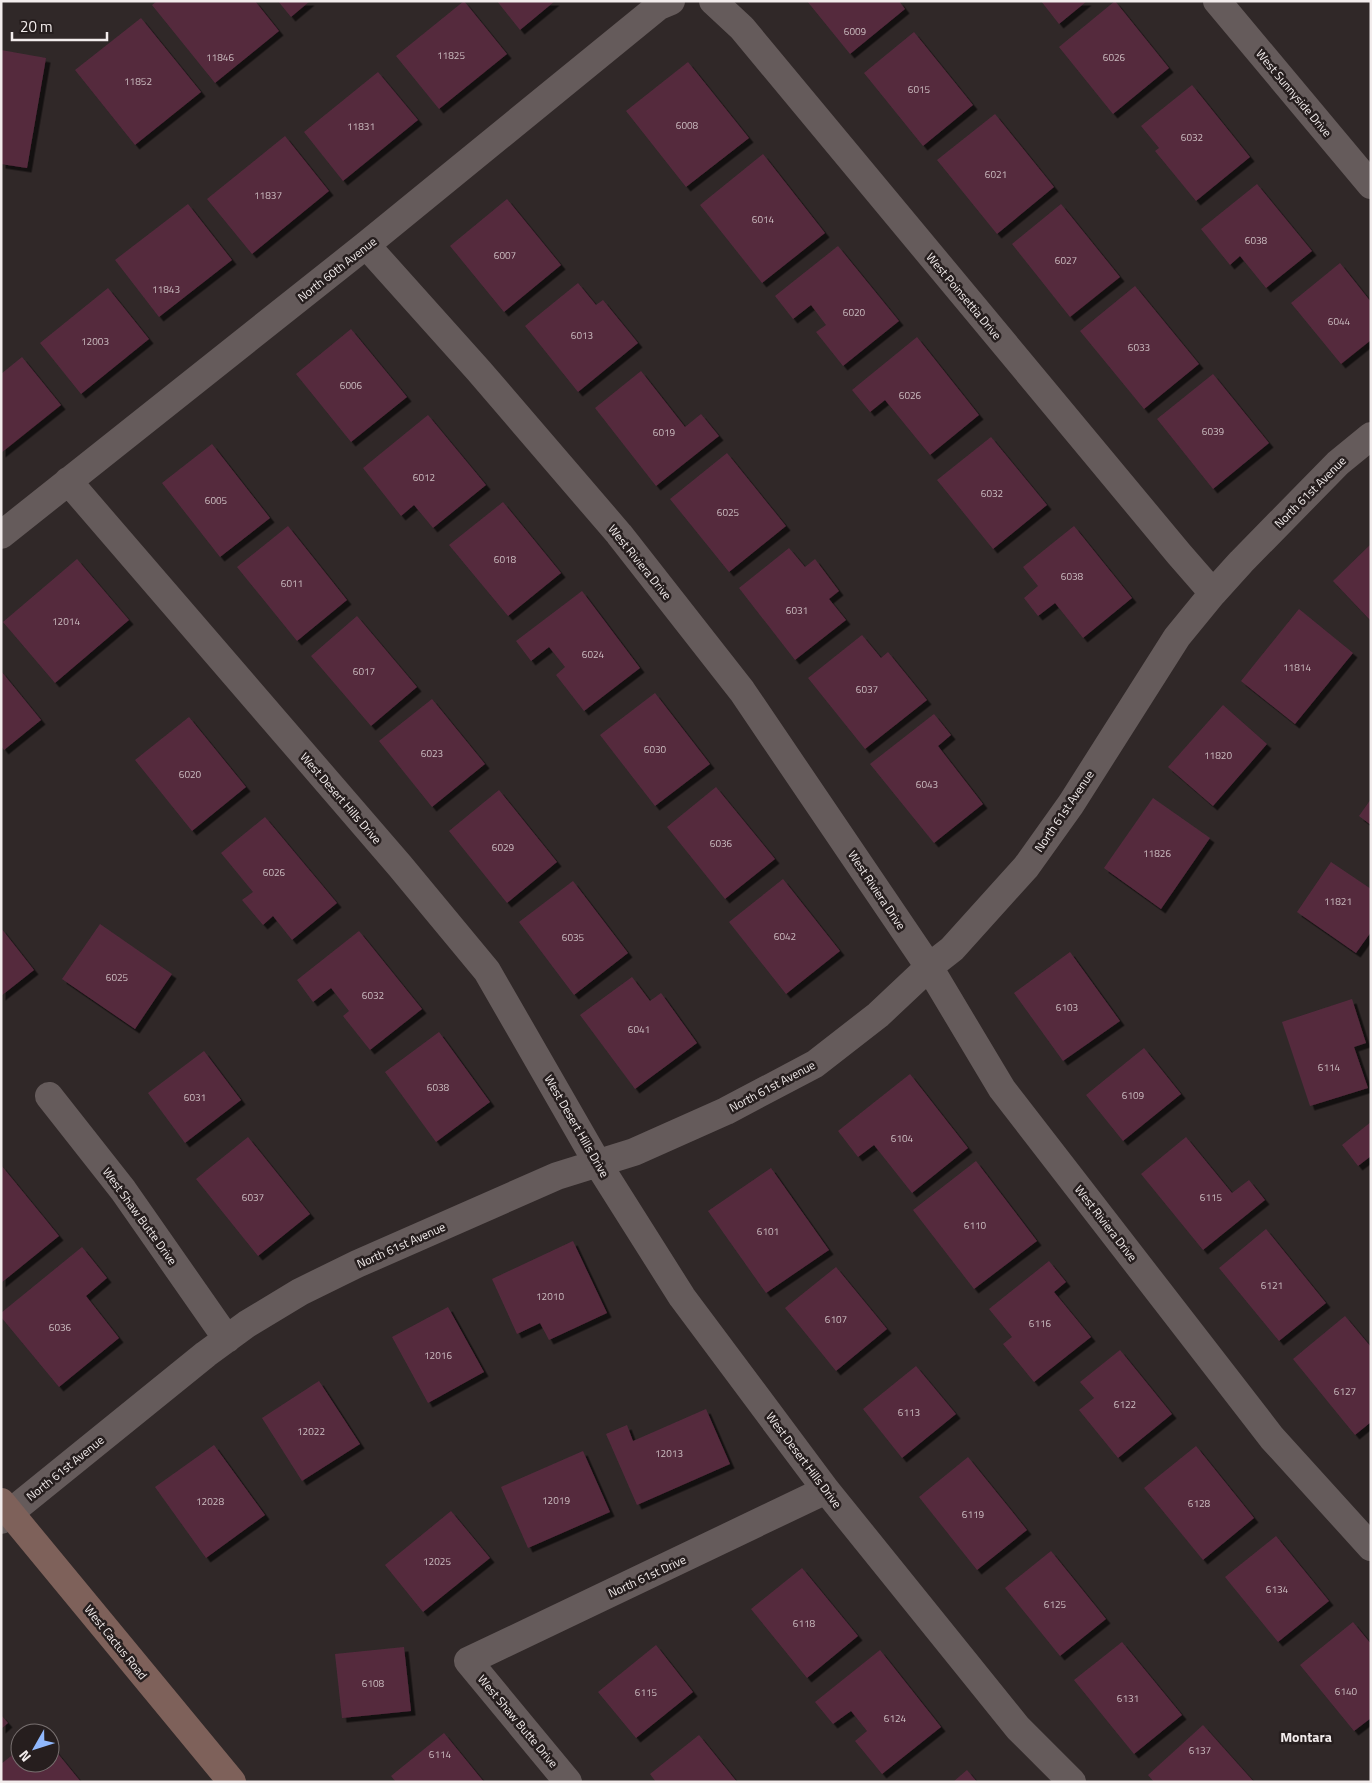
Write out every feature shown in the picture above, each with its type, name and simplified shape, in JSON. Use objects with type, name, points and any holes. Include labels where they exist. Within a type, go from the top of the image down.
[{"type":"main road","name":"West Cactus Road","points":[[4,1512],[232,1782]]},
{"type":"street","name":"North 60th Avenue","points":[[1,535],[366,245],[659,6],[670,1]]},
{"type":"street","name":"West Poinsettia Drive","points":[[713,1],[742,28],[1179,554],[1213,592]]},
{"type":"street","name":"West Sunnyside Drive","points":[[1217,1],[1371,185]]},
{"type":"street","name":"West Riviera Drive","points":[[366,245],[479,371],[619,534],[729,675],[774,737],[929,967],[1002,1089],[1272,1438],[1371,1547]]},
{"type":"street","name":"North 61st Avenue","points":[[4,1512],[206,1354],[247,1324],[300,1292],[357,1264],[557,1176],[634,1152],[726,1111],[815,1064],[878,1015],[929,967],[952,949],[1026,867],[1071,804],[1177,637],[1213,592],[1338,463],[1371,436]]},
{"type":"street","name":"West Desert Hills Drive","points":[[68,481],[400,866],[487,971],[598,1164],[682,1298],[826,1490],[1018,1728],[1072,1782]]},
{"type":"street","name":"West Shaw Butte Drive","points":[[49,1096],[123,1190],[227,1339]]},
{"type":"street","name":"North 61st Drive","points":[[468,1661],[826,1490]]},
{"type":"street","name":"West Shaw Butte Drive","points":[[468,1661],[568,1782]]},
{"type":"building","points":[[157,1],[255,1],[279,31],[215,83],[152,5]]},
{"type":"building","points":[[278,1],[310,1],[291,17]]},
{"type":"building","points":[[464,1],[507,54],[439,109],[396,56]]},
{"type":"building","points":[[497,1],[555,1],[520,30]]},
{"type":"building","points":[[807,1],[899,1],[905,9],[850,54]]},
{"type":"building","points":[[1041,1],[1087,1],[1059,24]]},
{"type":"building","points":[[1115,1],[1169,68],[1113,114],[1059,47]]},
{"type":"building","points":[[141,18],[201,92],[135,145],[75,70]]},
{"type":"building","points":[[914,32],[973,105],[923,146],[864,73]]},
{"type":"building","points":[[1,50],[46,58],[27,168],[1,164]]},
{"type":"building","points":[[688,62],[749,138],[686,187],[626,111]]},
{"type":"building","points":[[378,72],[418,120],[343,181],[304,132]]},
{"type":"building","points":[[1192,85],[1250,157],[1196,201],[1155,151],[1159,148],[1141,126]]},
{"type":"building","points":[[995,114],[1054,187],[997,234],[937,160]]},
{"type":"building","points":[[285,136],[329,191],[252,254],[207,199]]},
{"type":"building","points":[[763,154],[825,233],[762,283],[700,205]]},
{"type":"building","points":[[1257,184],[1312,251],[1266,288],[1240,256],[1230,265],[1201,229]]},
{"type":"building","points":[[507,199],[561,265],[504,312],[450,246]]},
{"type":"building","points":[[188,204],[232,260],[159,317],[115,260]]},
{"type":"building","points":[[1061,204],[1120,277],[1070,317],[1012,244]]},
{"type":"building","points":[[838,246],[899,321],[843,366],[816,332],[826,325],[811,305],[793,319],[775,296]]},
{"type":"building","points":[[1340,263],[1371,302],[1371,340],[1341,364],[1291,303]]},
{"type":"building","points":[[578,283],[596,305],[603,300],[638,343],[578,392],[525,326]]},
{"type":"building","points":[[1135,286],[1199,364],[1144,409],[1080,331]]},
{"type":"building","points":[[108,288],[149,339],[81,394],[40,343]]},
{"type":"building","points":[[351,329],[407,397],[351,442],[296,374]]},
{"type":"building","points":[[917,337],[979,415],[930,455],[885,400],[870,412],[852,390]]},
{"type":"building","points":[[22,357],[61,405],[1,453],[1,374]]},
{"type":"building","points":[[641,371],[685,427],[701,414],[719,436],[656,486],[595,408]]},
{"type":"building","points":[[1213,374],[1269,443],[1213,489],[1157,419]]},
{"type":"building","points":[[428,415],[486,485],[433,528],[414,505],[401,516],[363,468]]},
{"type":"building","points":[[991,437],[1047,505],[993,549],[937,480]]},
{"type":"building","points":[[212,444],[270,518],[220,557],[162,483]]},
{"type":"building","points":[[727,453],[786,526],[729,572],[670,499]]},
{"type":"building","points":[[503,502],[561,573],[508,616],[449,545]]},
{"type":"building","points":[[288,526],[347,600],[297,641],[237,567]]},
{"type":"building","points":[[1074,526],[1132,598],[1083,638],[1055,603],[1038,616],[1024,598],[1038,586],[1023,567]]},
{"type":"building","points":[[1371,544],[1371,621],[1333,581]]},
{"type":"building","points":[[789,548],[805,567],[815,559],[839,591],[829,599],[846,620],[795,660],[739,588]]},
{"type":"building","points":[[77,559],[129,620],[55,683],[3,622]]},
{"type":"building","points":[[582,591],[640,668],[584,711],[556,675],[565,667],[549,647],[531,661],[516,641]]},
{"type":"building","points":[[1299,609],[1353,653],[1295,724],[1241,681]]},
{"type":"building","points":[[357,616],[417,687],[371,726],[311,656]]},
{"type":"building","points":[[862,635],[881,658],[888,652],[927,700],[865,749],[808,678]]},
{"type":"building","points":[[1,671],[41,720],[4,750],[1,746]]},
{"type":"building","points":[[655,693],[710,764],[655,806],[600,735]]},
{"type":"building","points":[[432,699],[485,764],[432,807],[379,741]]},
{"type":"building","points":[[1223,705],[1267,744],[1213,806],[1168,767]]},
{"type":"building","points":[[934,714],[951,735],[938,746],[983,804],[934,843],[870,764]]},
{"type":"building","points":[[189,717],[246,787],[192,831],[135,760]]},
{"type":"building","points":[[716,787],[775,859],[725,899],[667,827]]},
{"type":"building","points":[[499,790],[557,862],[507,903],[449,831]]},
{"type":"building","points":[[1153,798],[1210,838],[1161,909],[1104,868]]},
{"type":"building","points":[[1371,799],[1371,825],[1359,816]]},
{"type":"building","points":[[265,817],[337,903],[292,940],[273,916],[263,925],[242,900],[253,892],[221,853]]},
{"type":"building","points":[[1331,862],[1371,889],[1371,932],[1356,953],[1297,912]]},
{"type":"building","points":[[783,879],[840,951],[786,994],[729,922]]},
{"type":"building","points":[[573,881],[628,953],[574,995],[519,922]]},
{"type":"building","points":[[100,924],[172,974],[135,1029],[62,979]]},
{"type":"building","points":[[1,928],[34,970],[1,996]]},
{"type":"building","points":[[359,931],[422,1009],[370,1050],[343,1016],[349,1011],[331,988],[313,1002],[297,980]]},
{"type":"building","points":[[1070,952],[1120,1021],[1063,1061],[1014,993]]},
{"type":"building","points":[[632,977],[650,1001],[661,993],[697,1043],[635,1089],[580,1015]]},
{"type":"building","points":[[1352,999],[1366,1043],[1354,1047],[1368,1088],[1310,1106],[1282,1022]]},
{"type":"building","points":[[439,1032],[490,1102],[436,1142],[385,1072]]},
{"type":"building","points":[[1144,1048],[1181,1094],[1123,1141],[1086,1095]]},
{"type":"building","points":[[204,1051],[241,1100],[185,1143],[148,1093]]},
{"type":"building","points":[[910,1074],[968,1148],[912,1193],[874,1145],[858,1157],[838,1131]]},
{"type":"building","points":[[1371,1122],[1371,1156],[1358,1166],[1342,1145]]},
{"type":"building","points":[[248,1137],[310,1214],[258,1256],[196,1179]]},
{"type":"building","points":[[1186,1137],[1232,1193],[1249,1180],[1265,1200],[1203,1250],[1141,1174]]},
{"type":"building","points":[[976,1161],[1037,1241],[974,1289],[913,1210]]},
{"type":"building","points":[[1,1165],[59,1236],[1,1283]]},
{"type":"building","points":[[771,1168],[829,1250],[766,1293],[708,1211]]},
{"type":"building","points":[[1266,1229],[1326,1303],[1279,1341],[1219,1268]]},
{"type":"building","points":[[573,1241],[607,1313],[549,1340],[540,1323],[517,1334],[492,1279]]},
{"type":"building","points":[[82,1247],[107,1278],[86,1296],[119,1338],[59,1387],[1,1317],[1,1313]]},
{"type":"building","points":[[1049,1261],[1066,1282],[1054,1292],[1091,1337],[1034,1382],[1003,1344],[1012,1337],[989,1309]]},
{"type":"building","points":[[836,1267],[887,1329],[836,1371],[785,1308]]},
{"type":"building","points":[[448,1307],[484,1372],[428,1403],[392,1337]]},
{"type":"building","points":[[1345,1316],[1371,1347],[1371,1422],[1355,1435],[1293,1359]]},
{"type":"building","points":[[1120,1350],[1172,1414],[1118,1458],[1079,1410],[1094,1398],[1080,1382]]},
{"type":"building","points":[[916,1366],[956,1414],[902,1458],[863,1409]]},
{"type":"building","points":[[319,1381],[360,1444],[302,1481],[262,1418]]},
{"type":"building","points":[[706,1409],[730,1464],[637,1505],[606,1434],[627,1425],[633,1441]]},
{"type":"building","points":[[214,1445],[265,1515],[206,1558],[155,1487]]},
{"type":"building","points":[[1196,1446],[1254,1518],[1203,1560],[1144,1488]]},
{"type":"building","points":[[583,1451],[610,1512],[528,1548],[501,1487]]},
{"type":"building","points":[[968,1457],[1027,1530],[977,1570],[919,1497]]},
{"type":"building","points":[[451,1511],[490,1558],[423,1612],[385,1565]]},
{"type":"building","points":[[1276,1536],[1329,1601],[1278,1642],[1225,1577]]},
{"type":"building","points":[[1051,1551],[1106,1619],[1060,1656],[1005,1588]]},
{"type":"building","points":[[802,1568],[858,1636],[807,1678],[751,1609]]},
{"type":"building","points":[[1353,1622],[1371,1644],[1371,1718],[1354,1731],[1300,1665]]},
{"type":"building","points":[[1122,1642],[1182,1715],[1134,1754],[1074,1680]]},
{"type":"building","points":[[656,1645],[693,1692],[636,1738],[598,1692]]},
{"type":"building","points":[[404,1647],[411,1711],[342,1718],[335,1654]]},
{"type":"building","points":[[880,1650],[941,1727],[882,1774],[855,1741],[867,1731],[851,1711],[833,1724],[815,1702]]},
{"type":"building","points":[[1,1715],[8,1723],[1,1729]]},
{"type":"building","points":[[1203,1725],[1254,1782],[1154,1782],[1148,1775]]},
{"type":"building","points":[[444,1733],[484,1782],[396,1782],[391,1776]]},
{"type":"building","points":[[699,1735],[737,1782],[656,1782],[650,1774]]},
{"type":"building","points":[[60,1756],[81,1782],[1,1782],[1,1764],[10,1757],[10,1773],[60,1773]]},
{"type":"building","points":[[967,1770],[977,1782],[953,1782]]},
{"type":"district","name":"Montara","points":[[1306,1736]]}]
